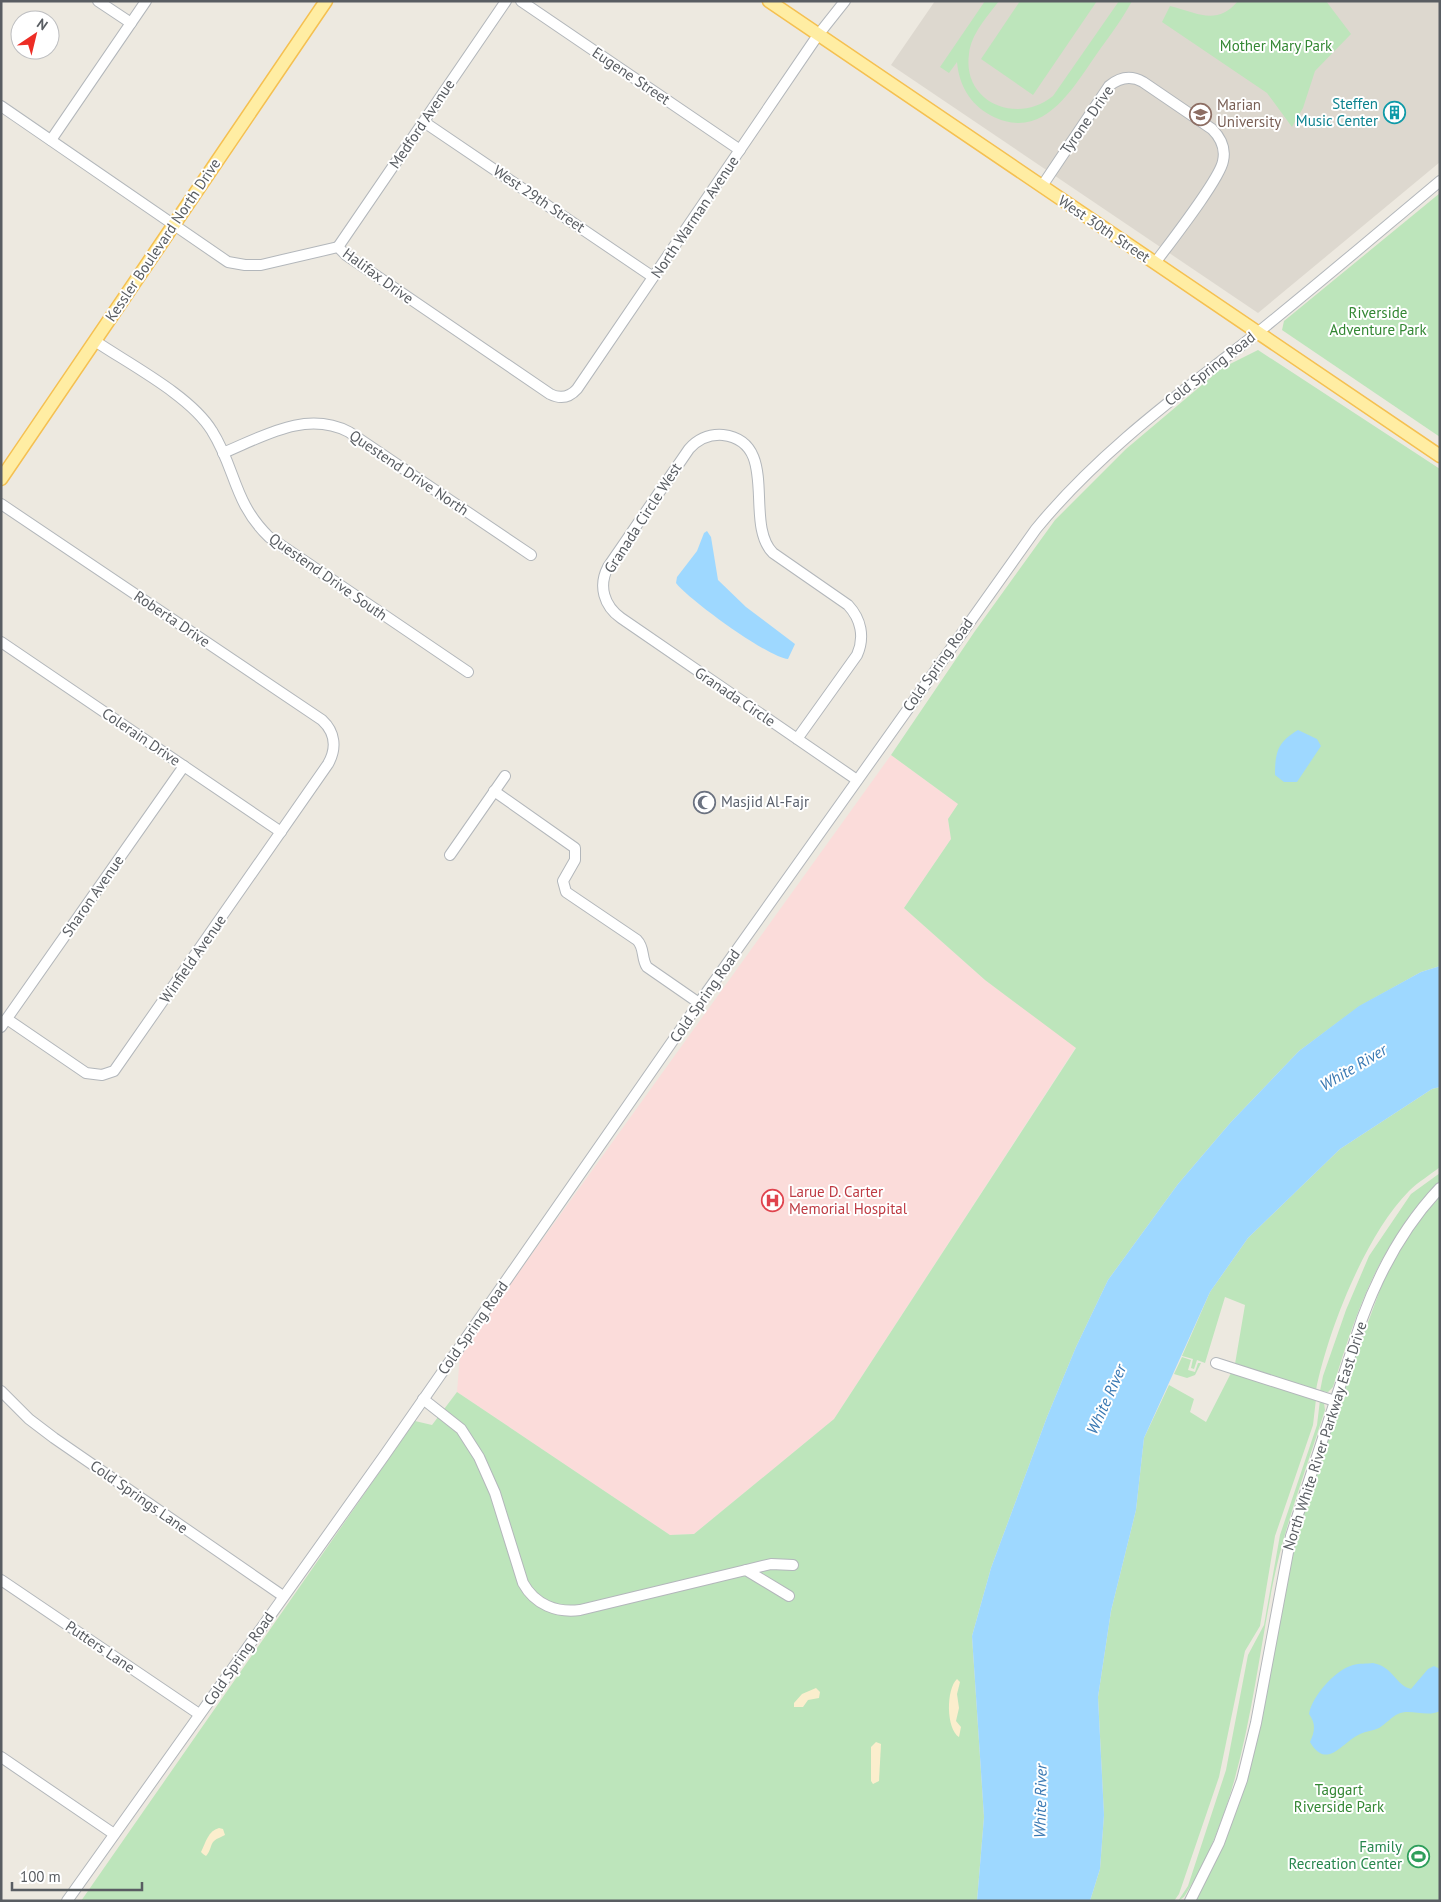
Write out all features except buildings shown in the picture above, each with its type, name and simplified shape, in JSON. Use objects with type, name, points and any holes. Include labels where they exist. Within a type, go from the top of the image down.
[{"type":"main road","name":"Kessler Boulevard North Drive","points":[[1,479],[326,1]]},
{"type":"main road","name":"West 30th Street","points":[[769,1],[1440,456]]},
{"type":"street","points":[[98,1],[131,23]]},
{"type":"street","points":[[51,140],[146,1]]},
{"type":"street","name":"Medford Avenue","points":[[338,247],[506,1]]},
{"type":"street","name":"Eugene Street","points":[[521,1],[740,150]]},
{"type":"street","points":[[818,35],[845,1]]},
{"type":"street","name":"North Warman Avenue","points":[[568,396],[577,389],[818,35]]},
{"type":"street","name":"Tyrone Drive","points":[[1042,186],[1109,86],[1119,79],[1132,77],[1151,87],[1212,129],[1222,142],[1224,155],[1220,171],[1155,263]]},
{"type":"street","name":"Halifax Drive","points":[[1,106],[221,258],[244,265],[261,265],[338,247],[346,255],[550,394],[558,397],[568,396]]},
{"type":"street","name":"West 29th Street","points":[[424,122],[653,277]]},
{"type":"street","name":"Cold Spring Road","points":[[67,1901],[1014,558],[1059,502],[1092,467],[1134,430],[1257,333],[1440,181]]},
{"type":"street","name":"Questend Drive South","points":[[95,341],[193,408],[212,430],[245,508],[269,537],[468,672]]},
{"type":"street","name":"Questend Drive North","points":[[223,453],[294,424],[314,422],[334,425],[349,432],[531,555]]},
{"type":"street","name":"Granada Circle West","points":[[614,612],[603,592],[604,579],[608,567],[689,449],[702,439],[710,436],[729,436],[740,441],[753,456],[758,472],[760,527],[770,550],[848,605],[854,611],[860,626],[861,643],[857,655],[797,739]]},
{"type":"street","name":"Roberta Drive","points":[[1,504],[322,720],[329,729],[334,742]]},
{"type":"street","name":"Granada Circle","points":[[614,612],[857,780]]},
{"type":"street","name":"Colerain Drive","points":[[1,642],[281,832]]},
{"type":"street","name":"Winfield Avenue","points":[[4,1023],[86,1073],[98,1076],[114,1071],[328,764],[333,754],[334,742]]},
{"type":"street","name":"Sharon Avenue","points":[[4,1023],[184,766]]},
{"type":"street","points":[[450,855],[505,776]]},
{"type":"street","points":[[494,791],[575,848],[576,860],[564,879],[566,892],[637,940],[642,946],[643,959],[647,967],[699,1003]]},
{"type":"street","name":"North White River Parkway East Drive","points":[[1190,1901],[1219,1843],[1244,1773],[1256,1723],[1291,1536],[1367,1303],[1390,1256],[1414,1218],[1440,1188]]},
{"type":"street","points":[[1216,1363],[1335,1401]]},
{"type":"street","name":"Cold Springs Lane","points":[[1,1391],[29,1419],[54,1438],[283,1596]]},
{"type":"street","points":[[422,1399],[453,1422],[467,1437],[495,1493],[523,1583],[530,1593],[545,1606],[560,1611],[580,1610],[771,1564],[793,1565]]},
{"type":"street","points":[[746,1570],[789,1596]]},
{"type":"street","name":"Putters Lane","points":[[1,1580],[199,1714]]},
{"type":"street","points":[[1,1757],[114,1834]]},
{"type":"shaded area","name":"Marian University","points":[[935,1],[1440,1],[1440,162],[1258,313],[891,65]]},
{"type":"shaded area","name":"Larue D. Carter Memorial Hospital","points":[[891,755],[958,804],[948,819],[951,839],[904,908],[985,980],[1076,1047],[834,1419],[694,1534],[670,1535],[457,1392],[460,1354]]},
{"type":"green space","points":[[985,1],[999,1],[980,26],[970,47],[969,71],[974,85],[983,96],[995,104],[1009,108],[1024,109],[1039,105],[1053,96],[1119,1],[1132,1],[1115,29],[1076,84],[1053,109],[1040,118],[1025,122],[1008,122],[983,111],[971,99],[963,86],[957,62],[949,73],[940,67]]},
{"type":"green space","points":[[1020,1],[1097,1],[1033,95],[981,59]]},
{"type":"green space","name":"Mother Mary Park","points":[[1238,1],[1326,1],[1351,34],[1315,71],[1303,108],[1292,127],[1267,93],[1162,22],[1170,6],[1207,16],[1222,13],[1230,9]]},
{"type":"green space","name":"Riverside Adventure Park","points":[[1440,193],[1440,437],[1282,330],[1284,321]]},
{"type":"green space","points":[[1258,350],[1440,469],[1440,966],[1421,972],[1360,1006],[1299,1051],[1231,1122],[1178,1184],[1108,1280],[1076,1347],[1047,1417],[991,1568],[972,1636],[984,1817],[977,1901],[81,1901],[415,1421],[432,1425],[457,1392],[670,1535],[694,1534],[834,1419],[1076,1048],[985,980],[904,908],[951,839],[948,819],[958,804],[891,755],[975,631],[1055,520],[1126,449],[1222,368]]},
{"type":"green space","points":[[1440,1087],[1440,1167],[1409,1191],[1393,1209],[1364,1257],[1339,1312],[1316,1390],[1235,1364],[1245,1305],[1225,1297],[1205,1363],[1197,1360],[1194,1369],[1191,1368],[1193,1359],[1182,1356],[1210,1292],[1248,1238],[1340,1149],[1432,1089]]},
{"type":"green space","points":[[1440,1173],[1440,1181],[1401,1229],[1373,1277],[1352,1329],[1333,1387],[1328,1392],[1320,1391],[1323,1376],[1346,1310],[1369,1256],[1411,1194]]},
{"type":"green space","name":"Taggart Riverside Park","points":[[1440,1194],[1440,1901],[1189,1901],[1227,1822],[1253,1736],[1300,1507],[1388,1268],[1415,1224]]},
{"type":"green space","points":[[1182,1357],[1191,1360],[1188,1370],[1195,1372],[1198,1363],[1201,1363],[1195,1375],[1187,1378],[1174,1374]]},
{"type":"green space","points":[[1231,1373],[1316,1399],[1313,1425],[1275,1536],[1260,1626],[1245,1651],[1219,1777],[1179,1894],[1174,1901],[1090,1901],[1100,1869],[1104,1815],[1098,1697],[1111,1611],[1136,1510],[1144,1438],[1169,1385],[1194,1399],[1190,1412],[1206,1422]]},
{"type":"green space","points":[[1320,1400],[1324,1403],[1325,1410],[1290,1517],[1278,1561],[1243,1745],[1233,1785],[1220,1824],[1204,1861],[1184,1897],[1178,1901],[1188,1886],[1226,1770],[1248,1655],[1264,1625],[1280,1535],[1317,1425]]},
{"type":"sand","points":[[957,1679],[960,1682],[957,1694],[959,1708],[956,1721],[961,1727],[959,1737],[952,1726],[949,1709],[951,1691]]},
{"type":"sand","points":[[816,1688],[820,1692],[819,1698],[808,1700],[803,1707],[794,1707],[794,1703],[802,1694]]},
{"type":"sand","points":[[876,1742],[881,1744],[879,1781],[873,1784],[871,1781],[871,1747]]},
{"type":"sand","points":[[215,1829],[223,1829],[225,1835],[214,1841],[206,1856],[201,1852],[206,1841]]},
{"type":"water","points":[[707,531],[711,537],[718,580],[746,607],[795,644],[788,659],[764,649],[730,627],[696,602],[676,583],[677,577],[697,551],[704,533]]},
{"type":"water","points":[[1298,730],[1317,739],[1321,746],[1297,782],[1284,782],[1275,775],[1277,753],[1282,743]]},
{"type":"water","name":"White River","points":[[1440,966],[1440,1087],[1432,1089],[1340,1149],[1248,1238],[1210,1292],[1144,1438],[1136,1510],[1111,1611],[1098,1697],[1104,1815],[1100,1869],[1090,1901],[977,1901],[984,1817],[972,1636],[991,1568],[1047,1417],[1076,1347],[1108,1280],[1178,1184],[1231,1122],[1299,1051],[1359,1006],[1421,972]]},
{"type":"water","points":[[1373,1663],[1386,1668],[1401,1684],[1411,1689],[1428,1669],[1434,1666],[1440,1669],[1440,1711],[1429,1714],[1403,1712],[1379,1728],[1353,1738],[1335,1752],[1322,1754],[1310,1742],[1314,1728],[1309,1714],[1315,1699],[1325,1685],[1339,1672],[1353,1665]]},
{"type":"place","name":"Steffen Music Center","points":[[1394,113]]},
{"type":"place","name":"Marian University","points":[[1201,114]]},
{"type":"place","name":"Masjid Al-Fajr","points":[[705,802]]},
{"type":"place","name":"Larue D. Carter Memorial Hospital","points":[[773,1201]]},
{"type":"place","name":"Family Recreation Center","points":[[1418,1856]]}]
